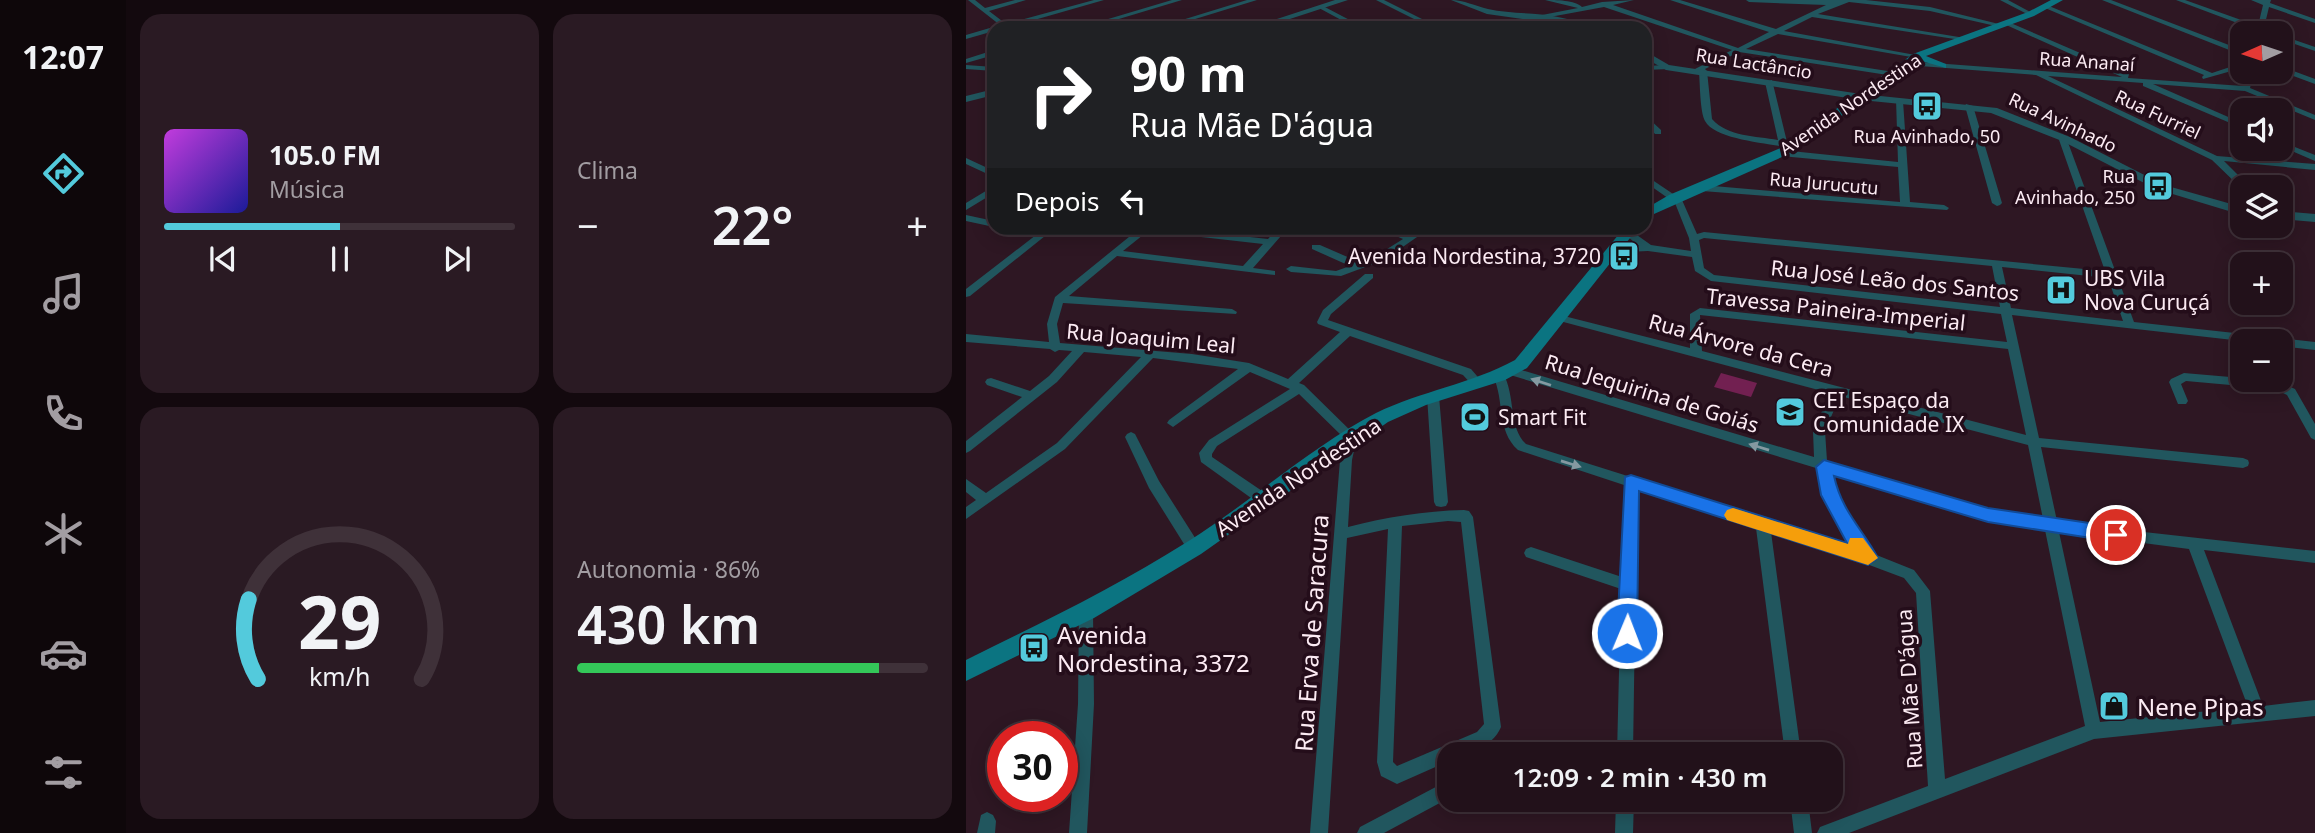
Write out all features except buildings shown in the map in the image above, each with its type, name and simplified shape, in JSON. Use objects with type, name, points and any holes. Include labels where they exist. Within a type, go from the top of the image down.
[{"type":"main road","name":"Avenida Nordestina","points":[[1652,210],[1786,147],[1917,56],[2031,14],[2058,0]]},
{"type":"main road","points":[[1917,56],[1942,66]]},
{"type":"main road","name":"Avenida Nordestina","points":[[966,671],[1087,611],[1194,548],[1351,437],[1393,413],[1433,396],[1505,373],[1534,351],[1621,235]]},
{"type":"street","points":[[971,0],[985,10],[994,21]]},
{"type":"street","points":[[985,10],[1023,0]]},
{"type":"street","points":[[1106,21],[1179,0]]},
{"type":"street","points":[[1183,21],[1254,0]]},
{"type":"street","points":[[1306,0],[1345,21]]},
{"type":"street","points":[[1276,21],[1344,0]]},
{"type":"street","points":[[1379,0],[1422,21]]},
{"type":"street","points":[[1455,0],[1499,15],[1544,21]]},
{"type":"street","points":[[1548,0],[1586,7]]},
{"type":"street","points":[[1520,21],[1632,0]]},
{"type":"street","points":[[1673,0],[1776,32],[1917,56]]},
{"type":"street","points":[[1749,0],[1845,1],[1930,9],[2003,24],[2230,121]]},
{"type":"street","points":[[2003,0],[2031,14]]},
{"type":"street","points":[[2105,0],[2230,49]]},
{"type":"street","points":[[2179,0],[2234,21]]},
{"type":"street","points":[[2254,0],[2267,2],[2315,21]]},
{"type":"street","points":[[1845,1],[1700,70],[1711,125],[1727,133],[1786,147],[1904,165]]},
{"type":"street","points":[[1026,21],[1101,2]]},
{"type":"street","points":[[2262,21],[2267,2]]},
{"type":"street","points":[[1602,4],[1738,50],[1894,74]]},
{"type":"street","points":[[2047,7],[2211,75]]},
{"type":"street","points":[[1113,11],[1121,17]]},
{"type":"street","points":[[1811,15],[1961,38]]},
{"type":"street","points":[[966,37],[987,31]]},
{"type":"street","points":[[2293,41],[2315,49]]},
{"type":"street","points":[[966,61],[987,55]]},
{"type":"street","name":"Rua Lactâncio","points":[[1652,58],[1666,66],[1861,97]]},
{"type":"street","name":"Rua Ananaí","points":[[1908,63],[2246,89]]},
{"type":"street","points":[[1652,67],[1666,66]]},
{"type":"street","points":[[969,69],[987,69]]},
{"type":"street","points":[[2190,83],[2230,69]]},
{"type":"street","name":"Rua Furriel","points":[[2035,73],[2215,158],[2315,167]]},
{"type":"street","points":[[2293,73],[2315,82]]},
{"type":"street","points":[[1769,82],[1786,147]]},
{"type":"street","points":[[2247,84],[2246,89],[2315,118]]},
{"type":"street","points":[[966,99],[987,94]]},
{"type":"street","name":"Rua Avinhado","points":[[1861,97],[1969,106],[2005,112],[2062,137],[2169,191],[2230,208]]},
{"type":"street","points":[[1899,101],[1905,205]]},
{"type":"street","points":[[1969,106],[1997,203]]},
{"type":"street","points":[[1652,125],[1658,132]]},
{"type":"street","points":[[2062,137],[2130,325]]},
{"type":"street","points":[[2293,149],[2315,158]]},
{"type":"street","points":[[2215,158],[2233,175]]},
{"type":"street","points":[[966,161],[987,171]]},
{"type":"street","points":[[1631,250],[1648,248],[1696,255],[1694,238],[1679,202],[1652,182]]},
{"type":"street","name":"Rua Jurucutu","points":[[1702,188],[1944,208]]},
{"type":"street","points":[[966,207],[987,194]]},
{"type":"street","points":[[2293,216],[2315,218]]},
{"type":"street","points":[[966,218],[987,222]]},
{"type":"street","points":[[966,295],[1041,235]]},
{"type":"street","points":[[1055,348],[1052,324],[1059,299],[1137,235]]},
{"type":"street","points":[[1208,235],[1269,242]]},
{"type":"street","points":[[1245,270],[1276,235]]},
{"type":"street","points":[[1402,235],[1410,238]]},
{"type":"street","points":[[1291,269],[1333,275],[1380,258],[1414,235]]},
{"type":"street","points":[[1634,235],[1648,248]]},
{"type":"street","name":"Rua José Leão dos Santos","points":[[1694,238],[1704,235],[2112,275]]},
{"type":"street","points":[[1316,247],[1357,265]]},
{"type":"street","points":[[1113,253],[1271,273]]},
{"type":"street","name":"Rua José Leão dos Santos","points":[[1696,255],[1699,269],[1711,278],[2230,336]]},
{"type":"street","points":[[1996,263],[2094,731]]},
{"type":"street","points":[[1369,276],[1322,318],[1324,323],[1467,372],[1477,383]]},
{"type":"street","points":[[1059,299],[1232,312]]},
{"type":"street","name":"Travessa Paineira-Imperial","points":[[1696,352],[1698,312],[2012,346]]},
{"type":"street","name":"Rua Árvore da Cera","points":[[1560,318],[2033,442],[2243,463]]},
{"type":"street","points":[[1263,499],[1206,459],[1205,453],[1213,443],[1295,385],[1347,332]]},
{"type":"street","name":"Rua Joaquim Leal","points":[[969,343],[1150,355],[1249,367],[1295,385],[1351,437]]},
{"type":"street","points":[[2293,343],[2315,346]]},
{"type":"street","points":[[966,448],[1031,396],[1080,350]]},
{"type":"street","points":[[966,514],[1061,446],[1150,355]]},
{"type":"street","points":[[1173,423],[1249,367]]},
{"type":"street","name":"Rua Jequirina de Goiás","points":[[1505,373],[1988,515],[2050,527],[2315,557]]},
{"type":"street","name":"Rua Mãe D'água","points":[[1505,373],[1511,437],[1517,444],[1868,558],[1909,574],[1923,591],[1937,789]]},
{"type":"street","points":[[2182,401],[2175,382],[2184,377],[2277,386],[2291,392],[2315,435]]},
{"type":"street","points":[[991,382],[1031,396]]},
{"type":"street","points":[[1837,390],[1819,430],[1829,495],[1847,529],[1868,558]]},
{"type":"street","points":[[1433,396],[1441,502]]},
{"type":"street","points":[[1131,437],[1154,484],[1194,548]]},
{"type":"street","name":"Rua Erva de Saracura","points":[[1319,833],[1341,534],[1351,437]]},
{"type":"street","points":[[1625,742],[1631,482]]},
{"type":"street","points":[[966,484],[984,499]]},
{"type":"street","points":[[1341,534],[1395,521],[1457,515],[1467,518],[1493,727],[1483,738],[1397,775],[1387,770],[1385,762],[1395,521]]},
{"type":"street","points":[[1763,526],[1791,742]]},
{"type":"street","points":[[2194,543],[2258,713]]},
{"type":"street","points":[[1531,553],[1628,585]]},
{"type":"street","points":[[1078,833],[1086,692],[1087,611]]},
{"type":"street","points":[[1826,833],[2094,731],[2315,708]]},
{"type":"street","points":[[1366,833],[1437,795]]},
{"type":"street","points":[[1624,833],[1625,812]]},
{"type":"street","points":[[1800,812],[1803,833]]},
{"type":"shaded area","points":[[1721,373],[1757,383],[1751,397],[1714,387]]},
{"type":"slow traffic","points":[[1733,515],[1868,558],[1857,543]]},
{"type":"place","name":"Rua Avinhado, 50","points":[[1927,106]]},
{"type":"place","name":"Rua Avinhado, 250","points":[[2158,186]]},
{"type":"place","name":"Avenida Nordestina, 3720","points":[[1624,256]]},
{"type":"place","name":"UBS Vila Nova Curuçá","points":[[2061,290]]},
{"type":"place","name":"CEI Espaço da Comunidade IX","points":[[1790,412]]},
{"type":"place","name":"Smart Fit","points":[[1475,417]]},
{"type":"place","name":"Avenida Nordestina, 3372","points":[[1034,648]]},
{"type":"place","name":"Nene Pipas","points":[[2114,706]]},
{"type":"route","points":[[1627,633],[1631,482],[1868,558],[1847,529],[1829,495],[1824,467],[1988,515],[2050,527],[2116,535]]}]
